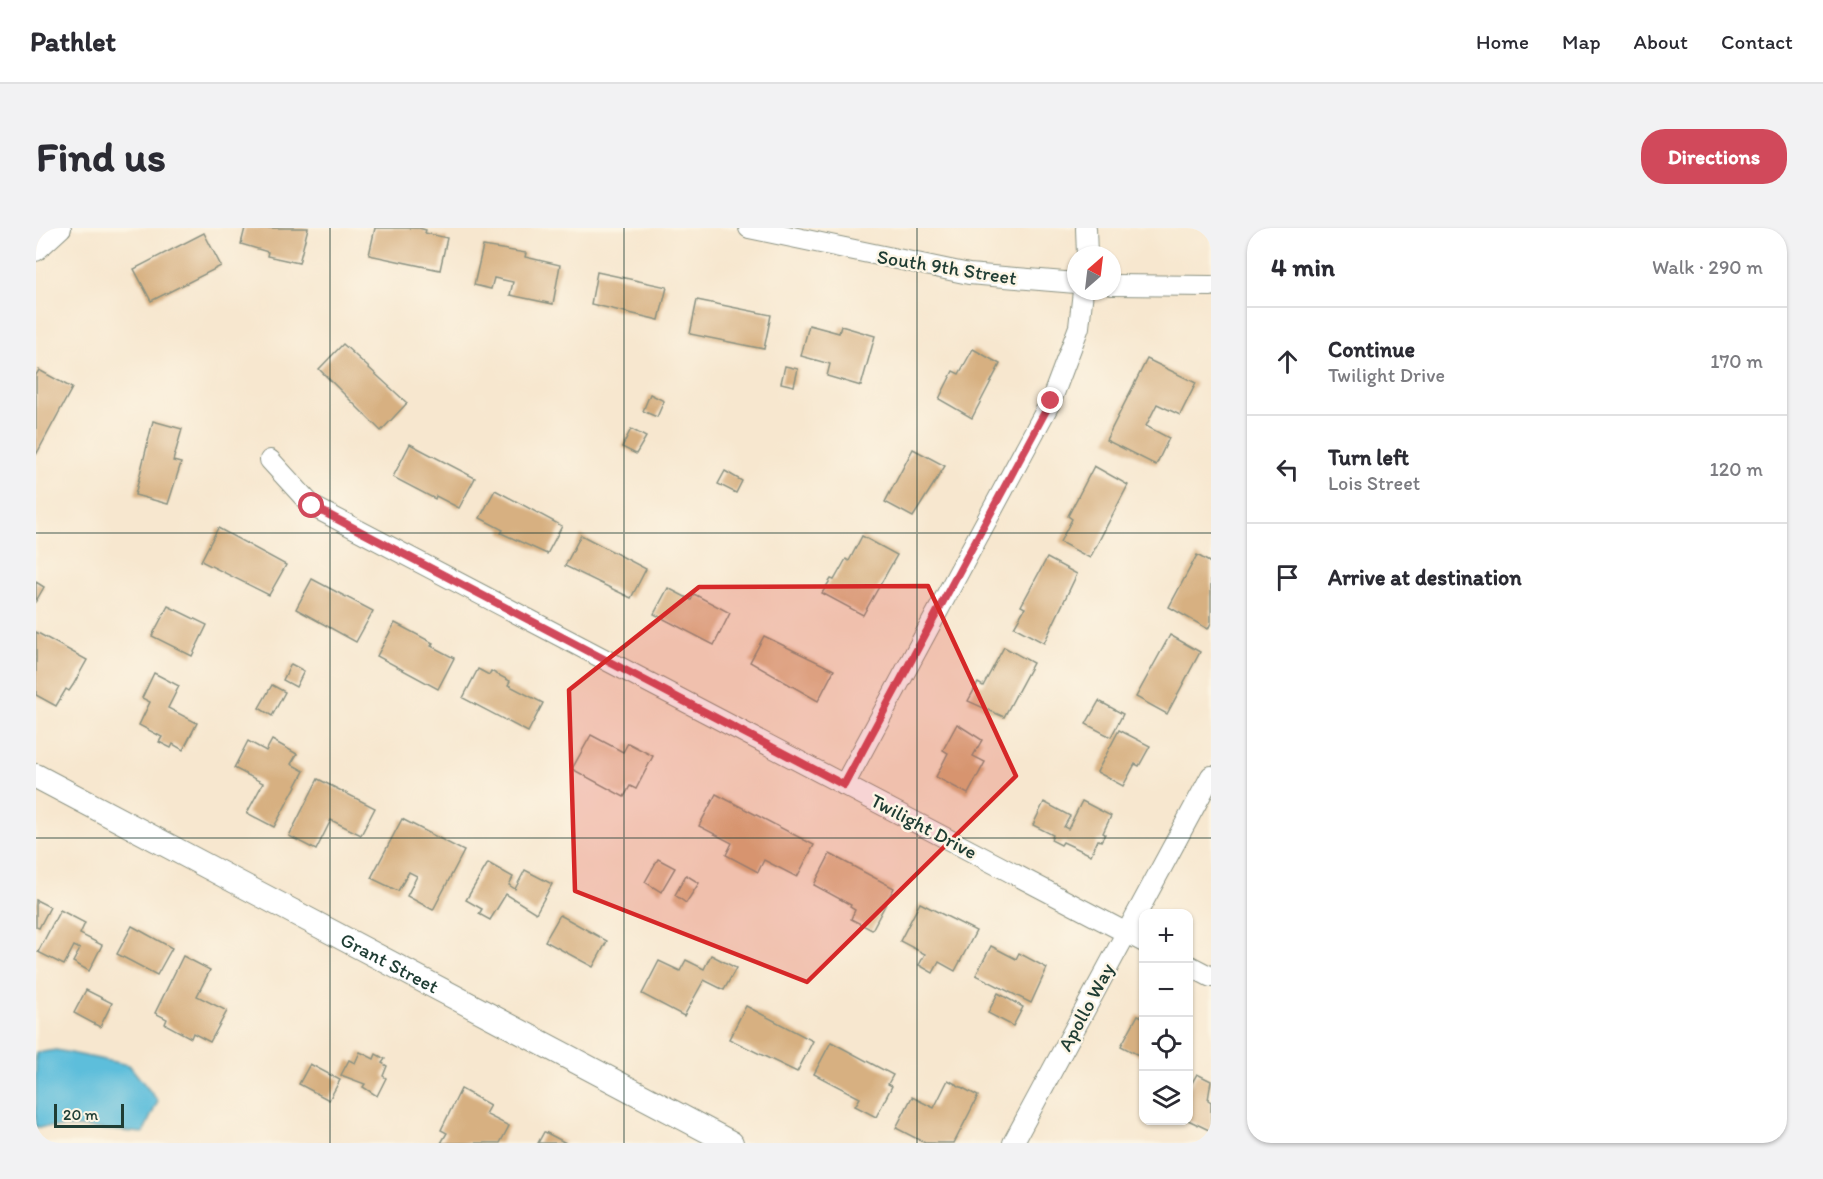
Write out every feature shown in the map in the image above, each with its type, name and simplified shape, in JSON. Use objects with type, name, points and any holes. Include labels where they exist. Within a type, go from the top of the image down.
[{"type":"street","points":[[36,251],[61,228]]},
{"type":"street","name":"South 9th Street","points":[[748,228],[969,274],[1067,282]]},
{"type":"street","points":[[1086,228],[1087,246]]},
{"type":"street","points":[[1121,285],[1211,286]]},
{"type":"street","points":[[844,785],[1051,401],[1079,327],[1082,300]]},
{"type":"street","name":"Twilight Drive","points":[[270,460],[312,506],[1135,937]]},
{"type":"street","name":"Apollo Way","points":[[1012,1143],[1135,937],[1211,776]]},
{"type":"street","name":"Grant Street","points":[[40,777],[731,1143]]},
{"type":"street","points":[[1193,968],[1211,977]]},
{"type":"highlighted area","points":[[928,586],[1016,776],[807,982],[575,891],[569,690],[699,587]]},
{"type":"water","points":[[56,1050],[129,1065],[158,1101],[143,1133],[76,1127],[36,1127],[36,1053]]},
{"type":"building","points":[[245,228],[308,228],[299,263],[267,256],[268,252],[241,244]]},
{"type":"building","points":[[375,228],[419,228],[426,230],[425,233],[447,238],[440,270],[369,255]]},
{"type":"building","points":[[204,233],[221,266],[151,301],[134,269]]},
{"type":"building","points":[[483,246],[526,253],[525,257],[560,265],[553,304],[510,295],[513,282],[494,278],[491,289],[474,285]]},
{"type":"building","points":[[597,272],[667,287],[659,320],[591,304]]},
{"type":"building","points":[[697,300],[771,315],[764,349],[690,334]]},
{"type":"building","points":[[809,325],[839,333],[841,326],[875,336],[861,386],[827,376],[830,364],[801,356]]},
{"type":"building","points":[[343,344],[407,403],[381,431],[319,369]]},
{"type":"building","points":[[973,349],[1000,364],[972,418],[939,399],[953,371],[959,374]]},
{"type":"building","points":[[1147,359],[1196,383],[1180,415],[1157,404],[1146,426],[1169,438],[1156,465],[1106,440]]},
{"type":"building","points":[[785,366],[798,369],[794,386],[781,383]]},
{"type":"building","points":[[39,370],[72,388],[36,455],[36,375]]},
{"type":"building","points":[[650,394],[664,401],[657,417],[643,411]]},
{"type":"building","points":[[153,421],[182,429],[173,461],[181,463],[168,504],[135,495]]},
{"type":"building","points":[[631,429],[646,437],[636,454],[622,447]]},
{"type":"building","points":[[410,444],[475,478],[459,508],[436,496],[435,499],[393,477]]},
{"type":"building","points":[[913,449],[945,466],[913,517],[885,502]]},
{"type":"building","points":[[1094,466],[1128,485],[1090,558],[1060,542],[1072,519],[1068,516]]},
{"type":"building","points":[[725,471],[742,481],[736,493],[718,484]]},
{"type":"building","points":[[495,490],[562,526],[547,554],[501,533],[503,530],[480,518]]},
{"type":"building","points":[[218,528],[286,565],[269,595],[201,561]]},
{"type":"building","points":[[581,535],[646,569],[631,598],[565,566]]},
{"type":"building","points":[[862,536],[897,555],[863,615],[822,593],[831,579],[834,580],[846,559],[849,561]]},
{"type":"building","points":[[1197,555],[1211,563],[1211,623],[1208,629],[1169,607]]},
{"type":"building","points":[[1047,558],[1077,574],[1044,643],[1014,627],[1025,608],[1021,606]]},
{"type":"building","points":[[312,579],[373,611],[356,642],[296,609]]},
{"type":"building","points":[[36,582],[44,587],[36,601]]},
{"type":"building","points":[[668,588],[691,600],[694,594],[730,613],[714,645],[654,614]]},
{"type":"building","points":[[168,606],[207,625],[192,656],[152,636]]},
{"type":"building","points":[[395,623],[433,643],[431,646],[454,658],[438,689],[377,656]]},
{"type":"building","points":[[36,632],[87,660],[69,691],[66,689],[56,706],[36,695]]},
{"type":"building","points":[[1170,635],[1200,652],[1167,714],[1136,697]]},
{"type":"building","points":[[764,636],[834,670],[818,701],[750,662]]},
{"type":"building","points":[[1004,647],[1033,663],[1004,717],[968,701],[978,683],[983,686]]},
{"type":"building","points":[[291,664],[304,671],[296,687],[283,680]]},
{"type":"building","points":[[478,669],[489,675],[491,671],[510,681],[508,685],[543,703],[528,732],[463,698]]},
{"type":"building","points":[[154,673],[179,686],[168,708],[197,723],[183,750],[173,744],[171,748],[159,742],[162,737],[139,725],[150,702],[142,698]]},
{"type":"building","points":[[272,685],[285,692],[272,716],[259,708]]},
{"type":"building","points":[[1099,701],[1123,714],[1111,737],[1086,724]]},
{"type":"building","points":[[957,724],[982,740],[973,756],[985,762],[968,794],[936,777],[948,753],[943,750]]},
{"type":"building","points":[[1119,730],[1150,746],[1139,766],[1135,764],[1123,786],[1097,772]]},
{"type":"building","points":[[591,735],[623,752],[628,743],[653,756],[636,789],[630,786],[624,797],[572,769]]},
{"type":"building","points":[[272,740],[297,754],[291,764],[304,771],[274,827],[247,813],[263,783],[234,768],[248,741],[266,751]]},
{"type":"building","points":[[318,779],[375,808],[361,835],[331,820],[316,850],[289,836]]},
{"type":"building","points":[[716,794],[814,845],[797,877],[764,860],[758,872],[726,855],[732,843],[699,826]]},
{"type":"building","points":[[1082,801],[1111,816],[1103,833],[1105,834],[1101,841],[1098,840],[1091,855],[1063,842],[1061,845],[1051,840],[1053,835],[1033,825],[1044,802],[1070,816],[1064,827],[1068,829]]},
{"type":"building","points":[[402,819],[464,851],[433,910],[407,896],[417,876],[409,872],[398,891],[371,878]]},
{"type":"building","points":[[830,854],[894,888],[872,930],[851,919],[855,910],[850,907],[851,905],[814,885]]},
{"type":"building","points":[[658,859],[675,868],[661,892],[645,882]]},
{"type":"building","points":[[488,863],[513,877],[509,885],[515,889],[525,870],[552,884],[536,913],[506,894],[490,920],[479,914],[482,909],[466,900]]},
{"type":"building","points":[[686,875],[699,883],[686,903],[675,895]]},
{"type":"building","points":[[36,900],[50,907],[39,928],[36,927]]},
{"type":"building","points":[[920,903],[976,931],[955,971],[939,962],[933,973],[919,965],[925,954],[900,941]]},
{"type":"building","points":[[60,910],[85,923],[80,934],[102,945],[89,971],[73,962],[80,949],[74,946],[64,965],[38,952]]},
{"type":"building","points":[[560,915],[607,941],[593,967],[545,941]]},
{"type":"building","points":[[132,926],[172,948],[157,975],[117,954]]},
{"type":"building","points":[[991,946],[1016,959],[1019,953],[1047,968],[1031,1003],[976,975]]},
{"type":"building","points":[[711,955],[736,968],[724,990],[704,980],[684,1016],[642,994],[659,961],[680,971],[686,960],[704,969]]},
{"type":"building","points":[[183,956],[210,970],[197,996],[227,1011],[210,1042],[193,1033],[191,1038],[165,1024],[167,1019],[155,1013]]},
{"type":"building","points":[[86,990],[112,1003],[100,1027],[74,1013]]},
{"type":"building","points":[[998,993],[1023,1007],[1013,1026],[988,1013]]},
{"type":"building","points":[[746,1006],[813,1041],[797,1072],[729,1039]]},
{"type":"building","points":[[1138,1015],[1139,1016],[1139,1055],[1121,1046]]},
{"type":"building","points":[[831,1042],[893,1075],[888,1084],[892,1086],[876,1117],[855,1106],[860,1098],[814,1074]]},
{"type":"building","points":[[360,1052],[374,1059],[376,1054],[385,1059],[382,1063],[387,1066],[383,1076],[386,1078],[377,1096],[363,1087],[365,1084],[341,1075],[349,1060],[355,1063]]},
{"type":"building","points":[[310,1064],[340,1080],[329,1100],[299,1084]]},
{"type":"building","points":[[1197,1074],[1211,1081],[1208,1100],[1211,1102],[1211,1131],[1193,1122],[1193,1081]]},
{"type":"building","points":[[948,1080],[978,1096],[954,1143],[925,1143],[896,1128],[912,1097],[934,1108]]},
{"type":"building","points":[[461,1089],[490,1105],[485,1114],[509,1126],[500,1143],[441,1143],[447,1133],[441,1130]]},
{"type":"building","points":[[545,1132],[566,1143],[538,1143]]},
{"type":"route","points":[[312,506],[844,785],[1051,401]]}]
